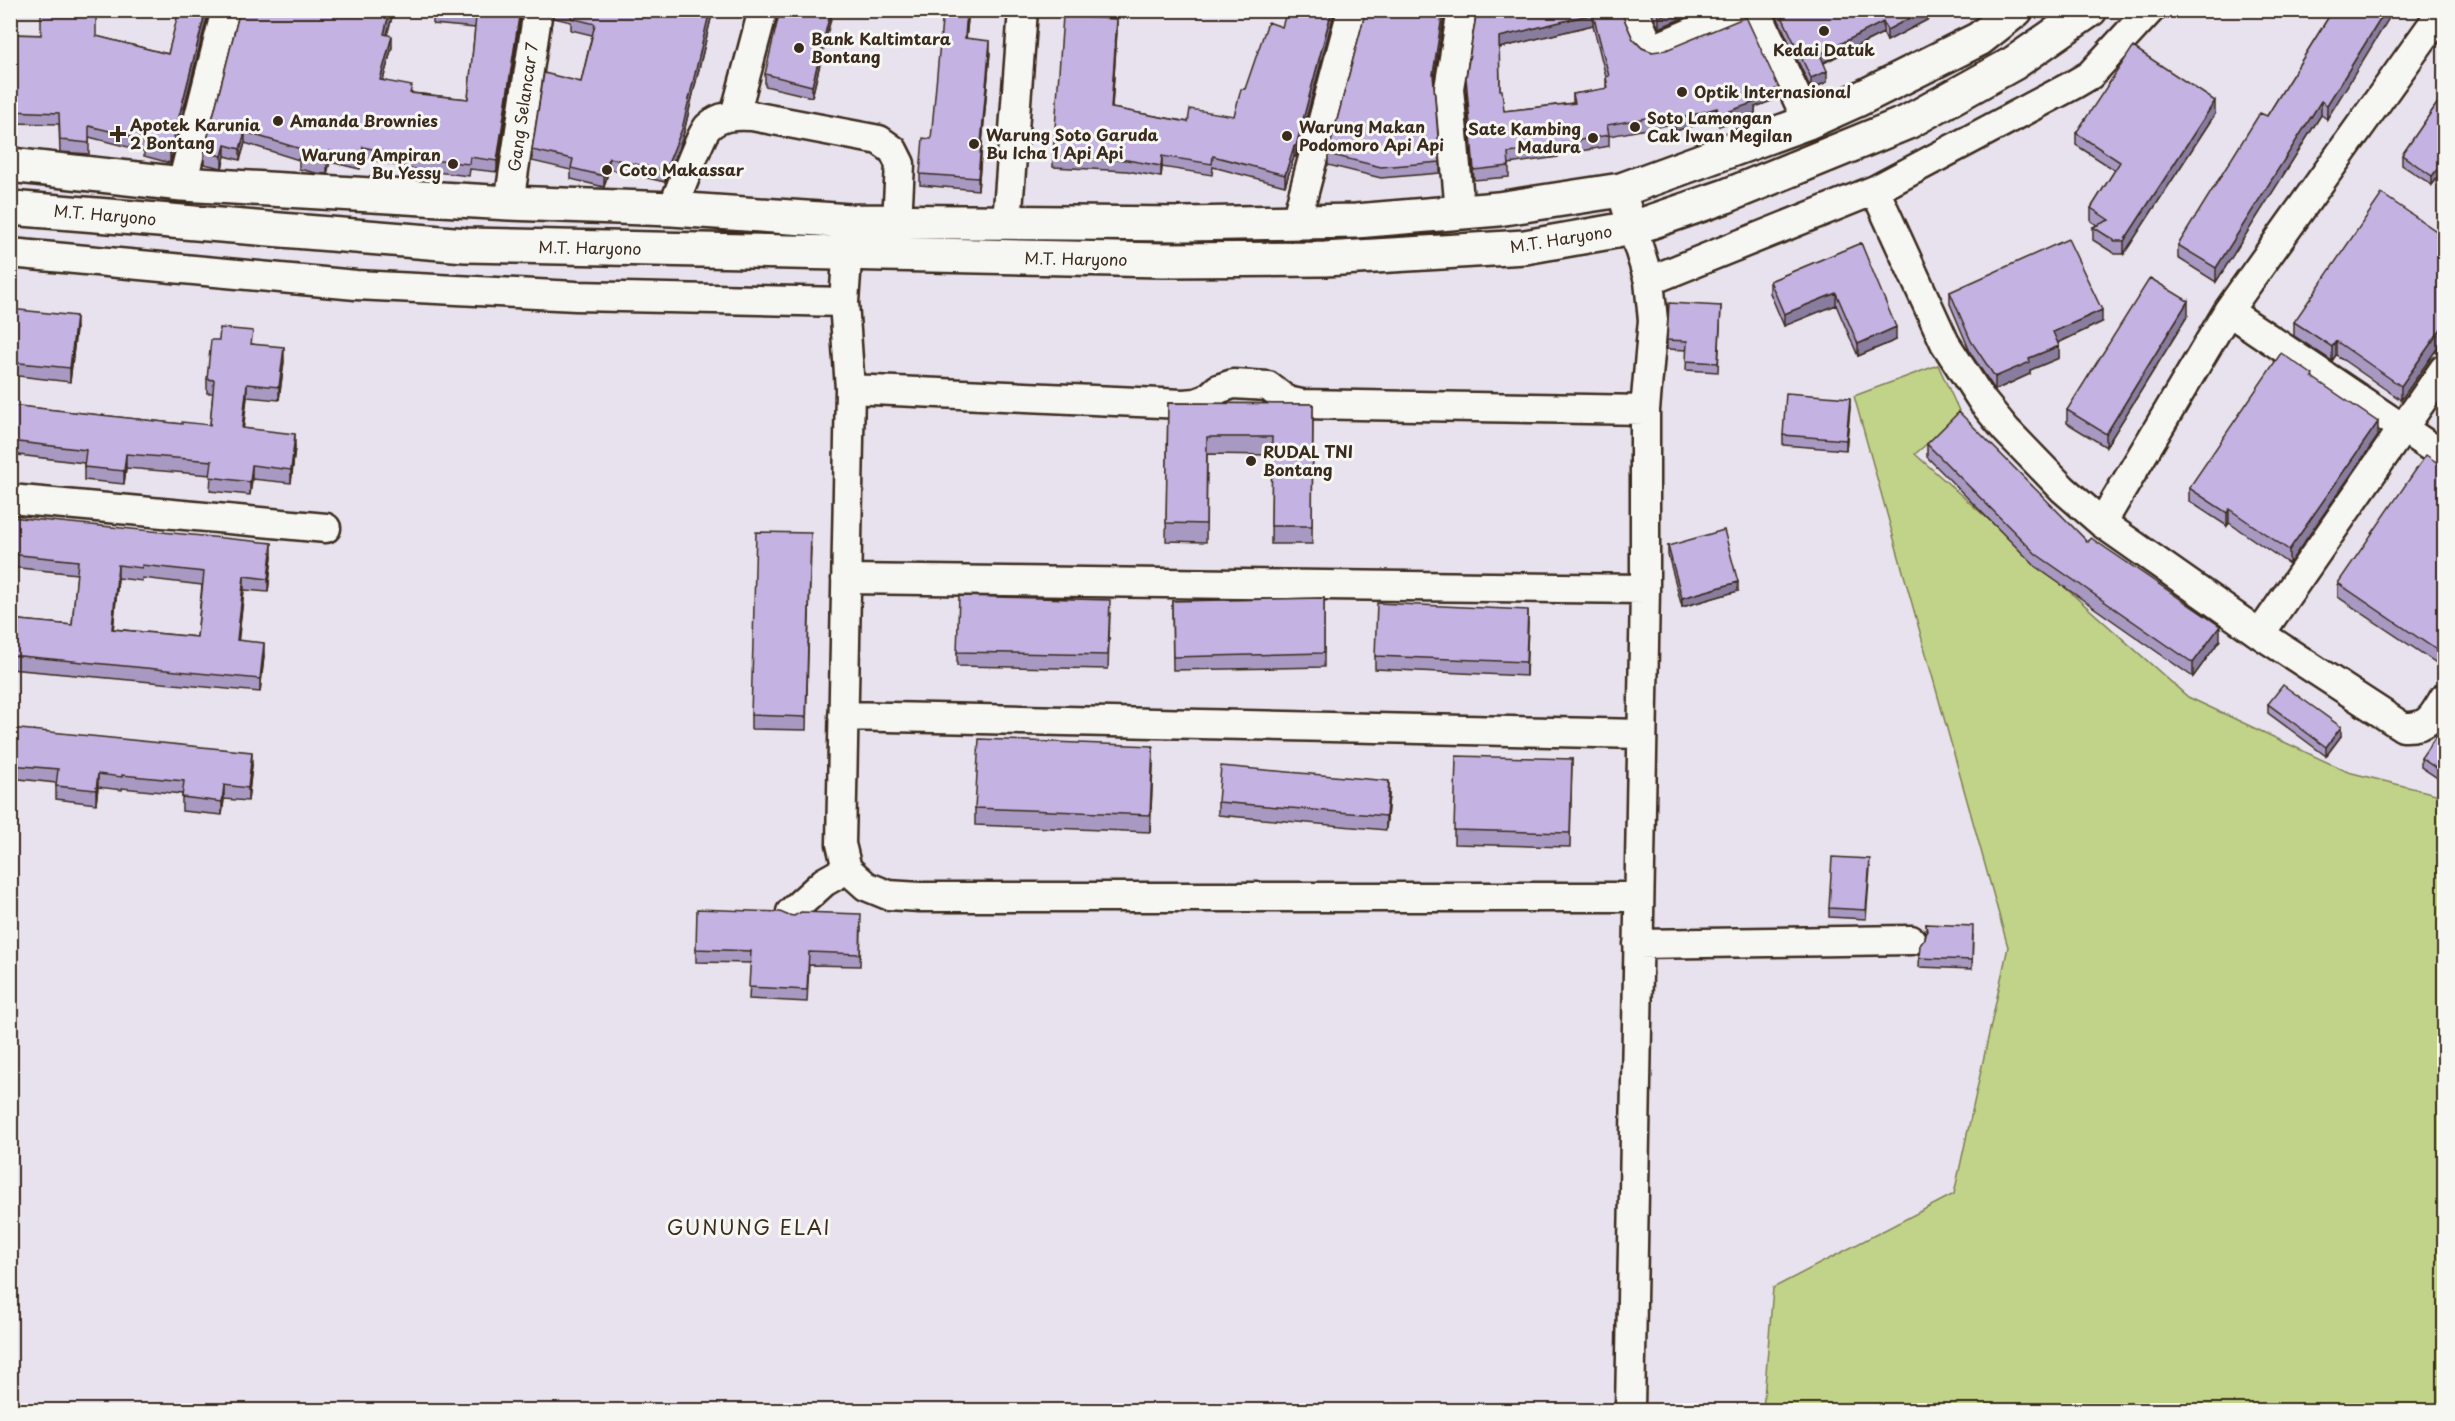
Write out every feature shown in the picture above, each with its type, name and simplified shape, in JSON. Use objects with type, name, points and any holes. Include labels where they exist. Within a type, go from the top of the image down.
[{"type":"main road","points":[[10,165],[182,184],[509,203],[672,209],[850,221],[1007,223],[1356,221],[1498,209],[1622,190],[1808,122],[1979,39],[2016,10]]},
{"type":"main road","name":"M.T. Haryono","points":[[10,208],[466,245],[1162,260],[1325,259],[1525,247],[1633,228],[1725,196],[1908,122],[2014,63],[2090,10]]},
{"type":"street","points":[[182,184],[226,10]]},
{"type":"street","name":"Gang Selancar 7","points":[[509,203],[538,10]]},
{"type":"street","points":[[735,115],[763,10]]},
{"type":"street","points":[[1007,223],[1023,10]]},
{"type":"street","points":[[1296,222],[1352,10]]},
{"type":"street","points":[[1460,212],[1449,88],[1462,10]]},
{"type":"street","points":[[1635,14],[1648,43],[1652,46],[1660,46],[1745,10]]},
{"type":"street","points":[[1756,10],[1808,122]]},
{"type":"street","points":[[1649,281],[1875,190],[2090,75],[2150,10]]},
{"type":"street","points":[[2102,523],[2228,311],[2443,10]]},
{"type":"street","points":[[672,209],[707,128],[720,119],[735,115],[752,116],[879,140],[893,150],[900,164],[897,222]]},
{"type":"street","points":[[1622,190],[1649,281],[1653,320],[1645,410],[1645,589],[1630,1410]]},
{"type":"street","points":[[1875,190],[1938,330],[1983,402],[2006,430],[2063,489],[2102,523],[2260,634],[2403,727],[2417,727],[2430,721],[2445,698]]},
{"type":"street","points":[[850,221],[844,302],[850,389],[841,844],[847,869],[866,886],[888,895],[920,897],[1639,897]]},
{"type":"street","points":[[10,252],[357,285],[576,296],[844,302]]},
{"type":"street","points":[[2228,311],[2445,456]]},
{"type":"street","points":[[2260,634],[2445,369]]},
{"type":"street","points":[[850,389],[1183,404],[1207,399],[1218,389],[1233,384],[1268,386],[1287,401],[1301,404],[1645,410]]},
{"type":"street","points":[[10,499],[326,528]]},
{"type":"street","points":[[846,579],[1645,589]]},
{"type":"street","points":[[843,716],[1642,734]]},
{"type":"street","points":[[791,912],[824,882],[847,869]]},
{"type":"street","points":[[1638,944],[1911,940]]},
{"type":"green space","points":[[1938,365],[1961,415],[1915,454],[2188,697],[2348,772],[2444,796],[2444,1410],[1763,1410],[1773,1288],[1954,1194],[2008,947],[1854,396]]},
{"type":"building","points":[[41,10],[96,10],[96,36],[168,54],[179,10],[206,10],[170,152],[144,145],[146,140],[89,126],[89,143],[60,140],[59,113],[10,111],[10,34],[41,35]]},
{"type":"building","points":[[240,10],[390,10],[384,34],[392,36],[380,80],[412,86],[410,93],[468,99],[476,17],[433,13],[433,10],[520,10],[497,161],[470,157],[469,164],[411,158],[363,147],[360,158],[330,151],[327,162],[316,162],[299,158],[301,149],[245,132],[240,149],[225,145],[222,156],[204,152]]},
{"type":"building","points":[[570,10],[710,10],[682,129],[665,171],[609,158],[604,176],[571,168],[573,159],[532,150],[544,73],[581,82],[595,24],[571,18],[573,11]]},
{"type":"building","name":"Bank Kaltimtara Bontang","points":[[780,10],[831,10],[812,86],[765,74]]},
{"type":"building","points":[[943,10],[967,10],[965,38],[990,41],[978,178],[920,174],[923,138],[931,139]]},
{"type":"building","points":[[1287,10],[1332,10],[1296,146],[1294,146],[1285,175],[1213,156],[1212,164],[1162,156],[1161,166],[1127,160],[1053,156],[1063,16],[1117,19],[1111,108],[1188,122],[1190,109],[1234,116],[1241,89],[1245,89],[1268,22],[1282,27]]},
{"type":"building","points":[[1366,10],[1443,10],[1433,74],[1440,162],[1381,167],[1328,154]]},
{"type":"building","points":[[1477,10],[1620,10],[1633,39],[1642,48],[1652,52],[1666,50],[1746,17],[1779,88],[1753,97],[1755,102],[1719,115],[1717,108],[1675,120],[1673,113],[1607,125],[1609,135],[1558,144],[1558,147],[1508,153],[1509,166],[1474,170],[1466,78]],"holes":[[[1593,14],[1609,76],[1606,77],[1608,88],[1573,94],[1575,103],[1504,111],[1502,90],[1500,90],[1499,37]]]},
{"type":"building","points":[[1656,10],[1676,10],[1659,17]]},
{"type":"building","points":[[1779,10],[1925,10],[1887,30],[1883,22],[1820,54],[1827,71],[1811,78]]},
{"type":"building","points":[[2333,10],[2386,10],[2327,105],[2321,101],[2216,268],[2178,245],[2260,113],[2267,116]]},
{"type":"building","points":[[2133,47],[2215,101],[2124,241],[2115,241],[2093,227],[2109,220],[2091,208],[2120,162],[2076,133]]},
{"type":"building","points":[[2445,92],[2445,159],[2432,176],[2402,155]]},
{"type":"building","points":[[2382,194],[2445,237],[2445,323],[2401,386],[2336,341],[2332,347],[2294,322]]},
{"type":"building","points":[[2068,239],[2102,310],[2053,332],[2059,346],[2029,358],[2030,362],[1995,377],[1971,341],[1950,292]]},
{"type":"building","points":[[1861,243],[1896,327],[1858,344],[1836,293],[1784,314],[1770,281]]},
{"type":"building","points":[[2150,278],[2188,301],[2106,434],[2067,410]]},
{"type":"building","points":[[1669,303],[1721,306],[1718,363],[1686,361],[1687,341],[1667,340]]},
{"type":"building","points":[[10,309],[76,316],[70,368],[10,362]]},
{"type":"building","points":[[220,328],[253,331],[251,344],[284,347],[279,387],[247,384],[242,428],[295,434],[291,470],[252,465],[250,482],[210,477],[212,461],[126,454],[124,471],[84,467],[86,450],[10,441],[10,405],[210,425],[214,380],[207,379],[211,340],[219,340]]},
{"type":"building","points":[[2281,353],[2378,422],[2289,550],[2229,509],[2227,513],[2189,488]]},
{"type":"building","points":[[1786,393],[1850,398],[1846,440],[1783,435]]},
{"type":"building","points":[[1168,403],[1313,404],[1312,526],[1271,526],[1272,437],[1207,437],[1206,524],[1166,523]]},
{"type":"building","points":[[1959,412],[2088,542],[2091,538],[2220,626],[2193,663],[2036,554],[1927,444]]},
{"type":"building","points":[[2426,455],[2445,468],[2445,641],[2438,651],[2338,583]]},
{"type":"building","points":[[10,517],[272,543],[268,579],[244,576],[237,640],[264,643],[260,679],[10,655],[10,619],[72,625],[78,561],[10,554]],"holes":[[[118,565],[142,568],[142,565],[204,572],[197,637],[112,629]]]},
{"type":"building","points":[[1724,530],[1738,582],[1682,598],[1668,546]]},
{"type":"building","points":[[756,532],[811,533],[806,717],[751,715]]},
{"type":"building","points":[[959,596],[1110,600],[1108,655],[957,652]]},
{"type":"building","points":[[1324,598],[1324,653],[1173,657],[1172,601]]},
{"type":"building","points":[[1377,603],[1528,610],[1526,662],[1375,656]]},
{"type":"building","points":[[2283,685],[2341,727],[2326,747],[2268,704]]},
{"type":"building","points":[[10,728],[252,752],[248,788],[224,785],[222,802],[182,797],[184,781],[122,775],[122,777],[98,774],[96,790],[56,786],[58,769],[10,765]]},
{"type":"building","points":[[2438,733],[2445,737],[2445,774],[2421,758]]},
{"type":"building","points":[[979,739],[1153,746],[1150,815],[975,808]]},
{"type":"building","points":[[1456,756],[1572,759],[1570,833],[1454,830]]},
{"type":"building","points":[[1221,766],[1389,781],[1386,816],[1218,802]]},
{"type":"building","points":[[1832,857],[1870,859],[1866,910],[1829,908]]},
{"type":"building","points":[[697,909],[780,912],[794,916],[801,912],[861,914],[860,954],[809,952],[807,990],[749,987],[751,951],[696,949]]},
{"type":"building","points":[[1926,924],[1973,926],[1972,960],[1919,958],[1920,945],[1927,931]]},
{"type":"place","name":"Kedai Datuk","points":[[1824,31]]},
{"type":"place","name":"Bank Kaltimtara Bontang","points":[[799,48]]},
{"type":"place","name":"Optik Internasional","points":[[1682,92]]},
{"type":"place","name":"Amanda Brownies","points":[[278,121]]},
{"type":"place","name":"Soto Lamongan Cak Iwan Megilan","points":[[1635,127]]},
{"type":"place","name":"Apotek Karunia 2 Bontang","points":[[118,134]]},
{"type":"place","name":"Warung Makan Podomoro Api Api","points":[[1287,136]]},
{"type":"place","name":"Sate Kambing Madura","points":[[1593,138]]},
{"type":"place","name":"Warung Soto Garuda Bu Icha 1 Api Api","points":[[974,144]]},
{"type":"place","name":"Warung Ampiran Bu Yessy","points":[[453,164]]},
{"type":"place","name":"Coto Makassar","points":[[607,170]]},
{"type":"place","name":"RUDAL TNI Bontang","points":[[1251,461]]},
{"type":"district","name":"GUNUNG ELAI","points":[[749,1228]]}]
